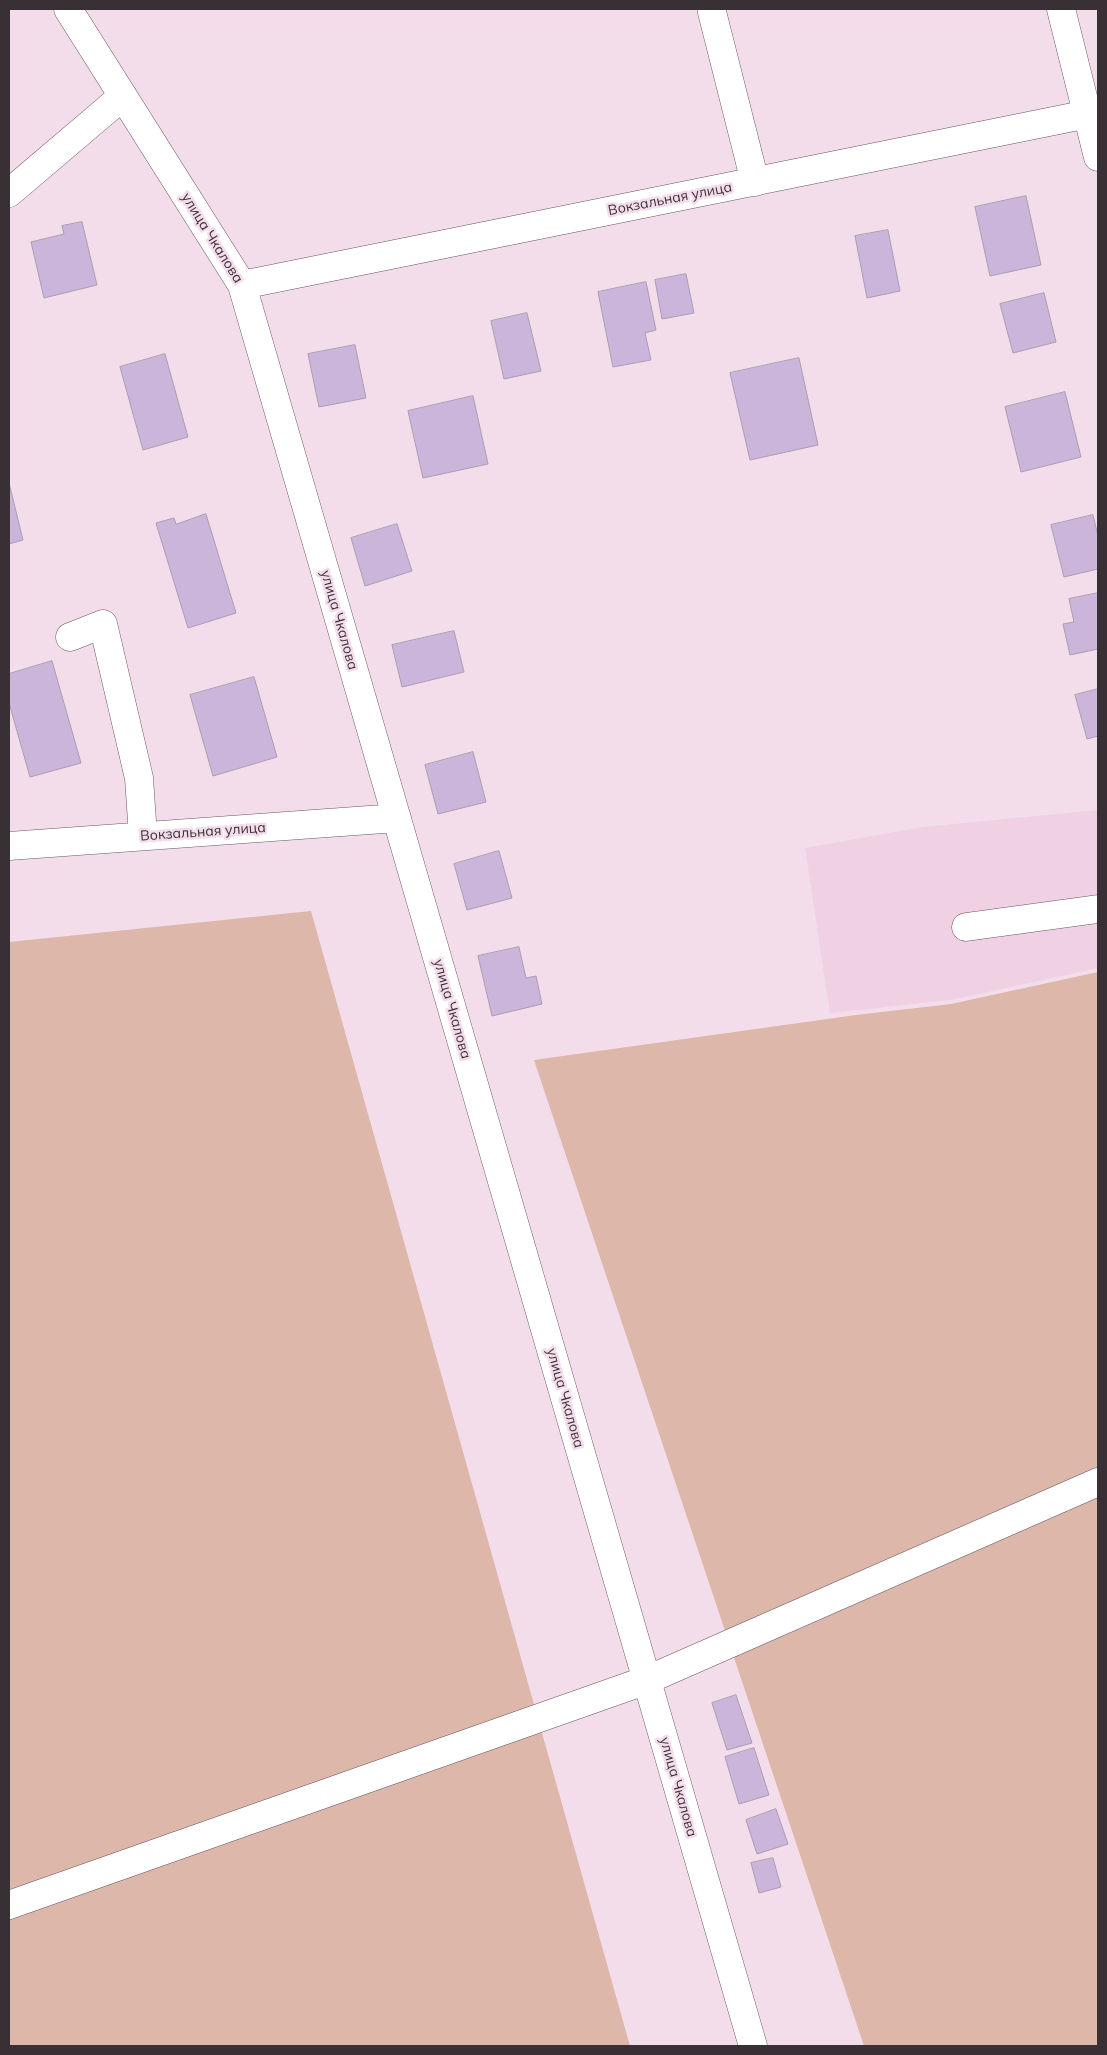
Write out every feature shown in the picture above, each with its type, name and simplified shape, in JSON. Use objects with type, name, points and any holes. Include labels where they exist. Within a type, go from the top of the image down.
[{"type":"street","name":"улица Чкалова","points":[[68,9],[242,285],[753,2046]]},
{"type":"street","points":[[1062,9],[1094,113],[1098,157]]},
{"type":"street","points":[[712,12],[755,182]]},
{"type":"street","points":[[9,193],[123,96]]},
{"type":"street","name":"Вокзальная улица","points":[[242,285],[1094,113]]},
{"type":"street","points":[[70,637],[103,624],[139,778],[143,836]]},
{"type":"street","name":"Вокзальная улица","points":[[9,846],[397,818]]},
{"type":"street","points":[[966,927],[1098,909]]},
{"type":"street","points":[[9,1905],[647,1680],[1098,1482]]},
{"type":"shaded area","points":[[1098,810],[1098,968],[951,1000],[830,1013],[805,848],[923,827]]},
{"type":"shaded area","points":[[311,911],[630,2046],[9,2046],[9,942]]},
{"type":"shaded area","points":[[1098,972],[1098,2046],[864,2046],[534,1060],[856,1015],[951,1004]]},
{"type":"building","points":[[1026,196],[1041,265],[990,276],[975,207]]},
{"type":"building","points":[[82,222],[97,285],[44,298],[31,242],[64,234],[62,226]]},
{"type":"building","points":[[888,230],[900,291],[867,298],[855,236]]},
{"type":"building","points":[[686,274],[694,313],[662,319],[655,280]]},
{"type":"building","points":[[646,282],[656,330],[645,333],[651,360],[613,367],[598,292]]},
{"type":"building","points":[[1044,293],[1056,342],[1013,353],[1000,304]]},
{"type":"building","points":[[527,313],[541,371],[504,379],[491,321]]},
{"type":"building","points":[[355,345],[366,398],[319,407],[308,354]]},
{"type":"building","points":[[165,354],[188,437],[143,450],[120,367]]},
{"type":"building","points":[[799,358],[818,445],[750,460],[730,373]]},
{"type":"building","points":[[1065,392],[1081,457],[1021,472],[1005,407]]},
{"type":"building","points":[[473,396],[488,464],[423,478],[408,411]]},
{"type":"building","points":[[9,483],[23,540],[9,544]]},
{"type":"building","points":[[206,514],[236,613],[188,628],[156,523],[174,518],[176,524]]},
{"type":"building","points":[[1093,515],[1098,536],[1098,569],[1064,577],[1051,525]]},
{"type":"building","points":[[397,524],[412,571],[365,586],[351,538]]},
{"type":"building","points":[[1098,593],[1098,649],[1070,655],[1063,624],[1074,622],[1069,599]]},
{"type":"building","points":[[454,631],[464,672],[402,687],[392,645]]},
{"type":"building","points":[[52,661],[81,763],[30,777],[9,703],[9,674]]},
{"type":"building","points":[[254,677],[277,757],[213,776],[190,695]]},
{"type":"building","points":[[1098,689],[1098,736],[1087,739],[1075,695]]},
{"type":"building","points":[[473,752],[486,802],[438,814],[425,765]]},
{"type":"building","points":[[499,851],[512,898],[467,910],[454,864]]},
{"type":"building","points":[[519,947],[526,978],[536,976],[542,1004],[492,1016],[478,956]]},
{"type":"building","points":[[736,1695],[752,1743],[727,1750],[712,1703]]},
{"type":"building","points":[[754,1748],[769,1795],[739,1804],[725,1757]]},
{"type":"building","points":[[776,1809],[788,1844],[757,1854],[746,1820]]},
{"type":"building","points":[[773,1858],[781,1887],[759,1893],[751,1863]]}]
